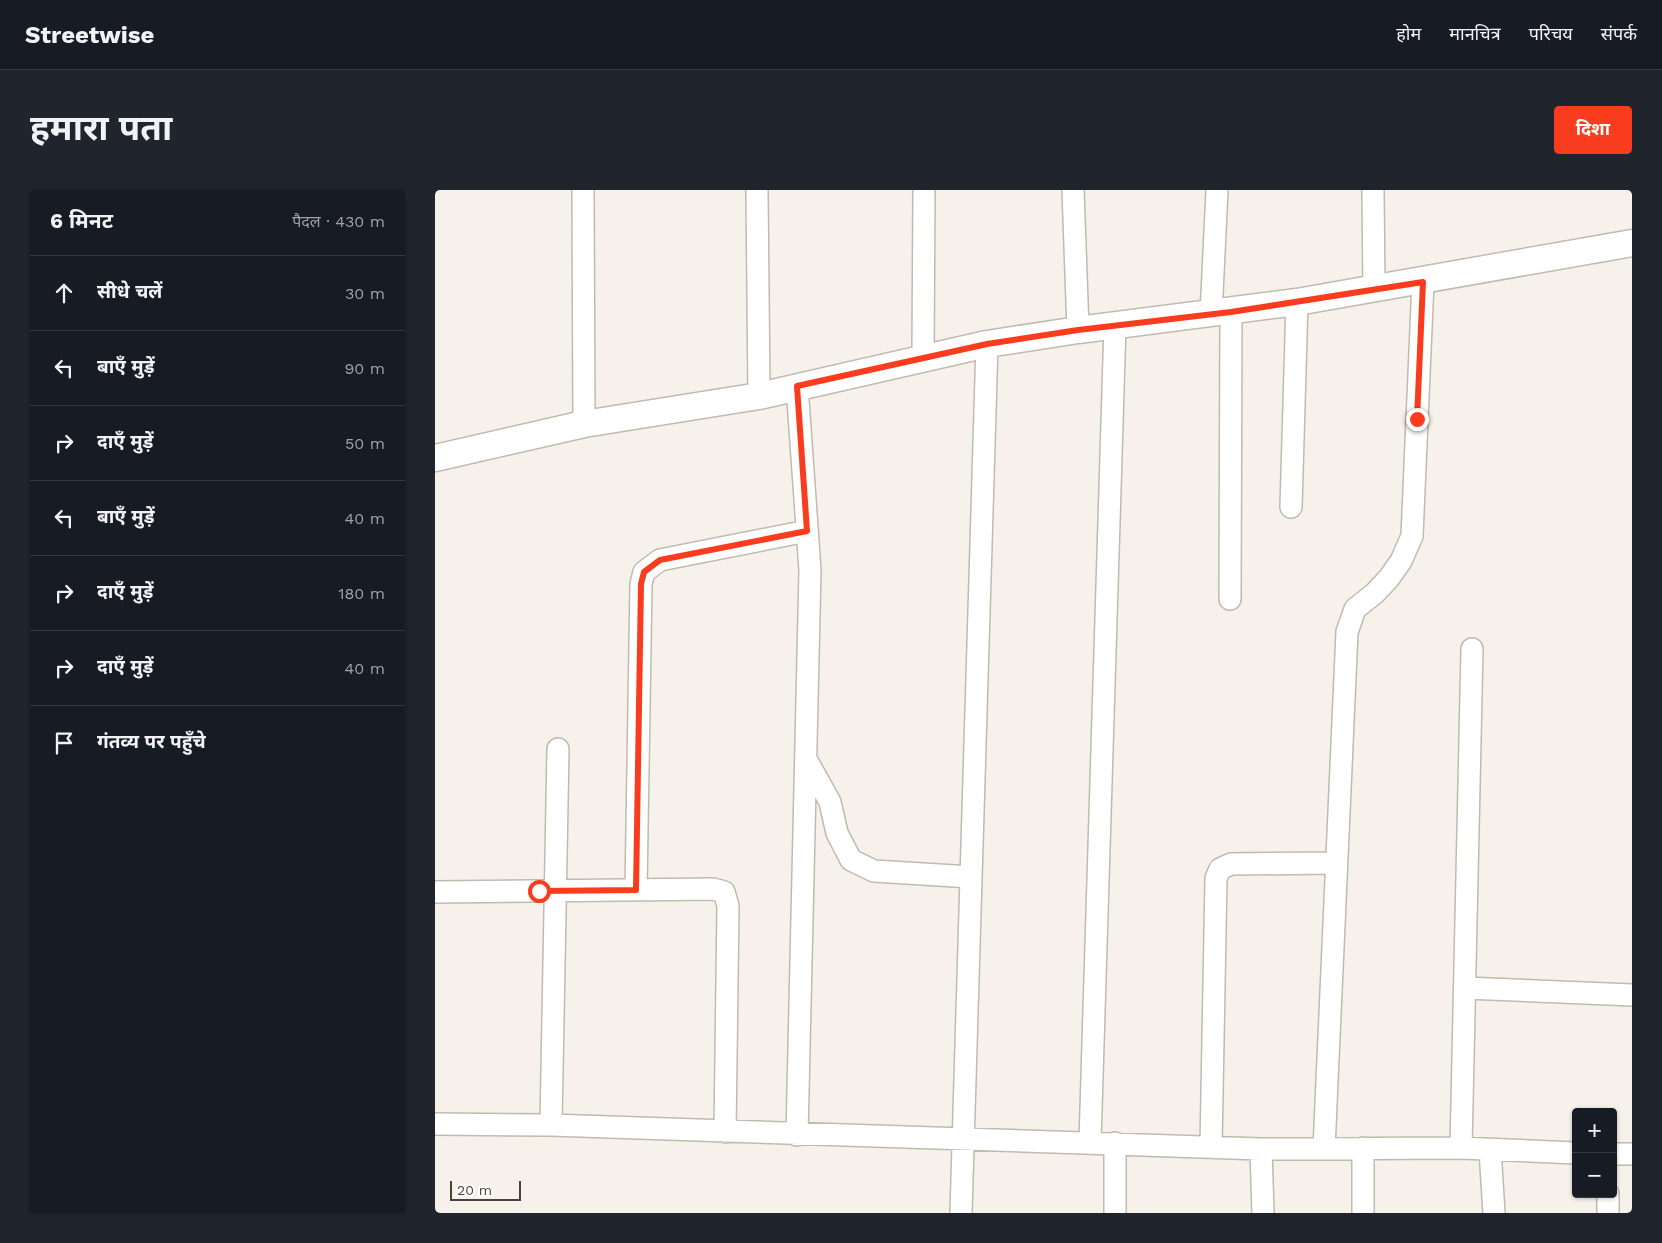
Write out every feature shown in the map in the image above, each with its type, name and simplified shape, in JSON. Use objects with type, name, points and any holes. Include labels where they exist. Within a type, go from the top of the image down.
[{"type":"street","points":[[583,190],[584,424]]},
{"type":"street","points":[[757,190],[759,396]]},
{"type":"street","points":[[923,357],[924,190]]},
{"type":"street","points":[[1073,190],[1078,330]]},
{"type":"street","points":[[1217,190],[1230,599]]},
{"type":"street","points":[[1373,190],[1374,289]]},
{"type":"street","points":[[435,458],[584,424],[759,396],[923,357],[987,344],[1078,330],[1297,302],[1423,282],[1632,242]]},
{"type":"street","points":[[1323,1149],[1347,632],[1355,609],[1389,578],[1401,561],[1412,536],[1423,282]]},
{"type":"street","points":[[1291,507],[1297,302]]},
{"type":"street","points":[[1090,1142],[1115,325]]},
{"type":"street","points":[[961,1213],[987,344]]},
{"type":"street","points":[[797,386],[810,570],[797,1135]]},
{"type":"street","points":[[636,890],[641,584],[644,572],[660,560],[807,531]]},
{"type":"street","points":[[1461,1148],[1472,649]]},
{"type":"street","points":[[551,1125],[558,749]]},
{"type":"street","points":[[806,759],[829,802],[837,833],[851,860],[874,871],[971,877]]},
{"type":"street","points":[[1211,1147],[1217,878],[1220,869],[1231,864],[1335,863]]},
{"type":"street","points":[[435,892],[713,889],[723,892],[727,897],[725,1132]]},
{"type":"street","points":[[1465,988],[1632,995]]},
{"type":"street","points":[[435,1124],[551,1125],[797,1135],[963,1138],[1261,1149],[1461,1148],[1572,1153]]},
{"type":"street","points":[[1115,1143],[1115,1213]]},
{"type":"street","points":[[1363,1148],[1363,1213]]},
{"type":"street","points":[[1261,1149],[1263,1213]]},
{"type":"street","points":[[1490,1150],[1494,1213]]},
{"type":"street","points":[[1617,1154],[1632,1154]]},
{"type":"street","points":[[1608,1198],[1608,1213]]},
{"type":"route","points":[[539,891],[636,890],[641,584],[644,572],[660,560],[807,531],[797,386],[987,344],[1078,330],[1231,312],[1423,282],[1417,419]]}]
